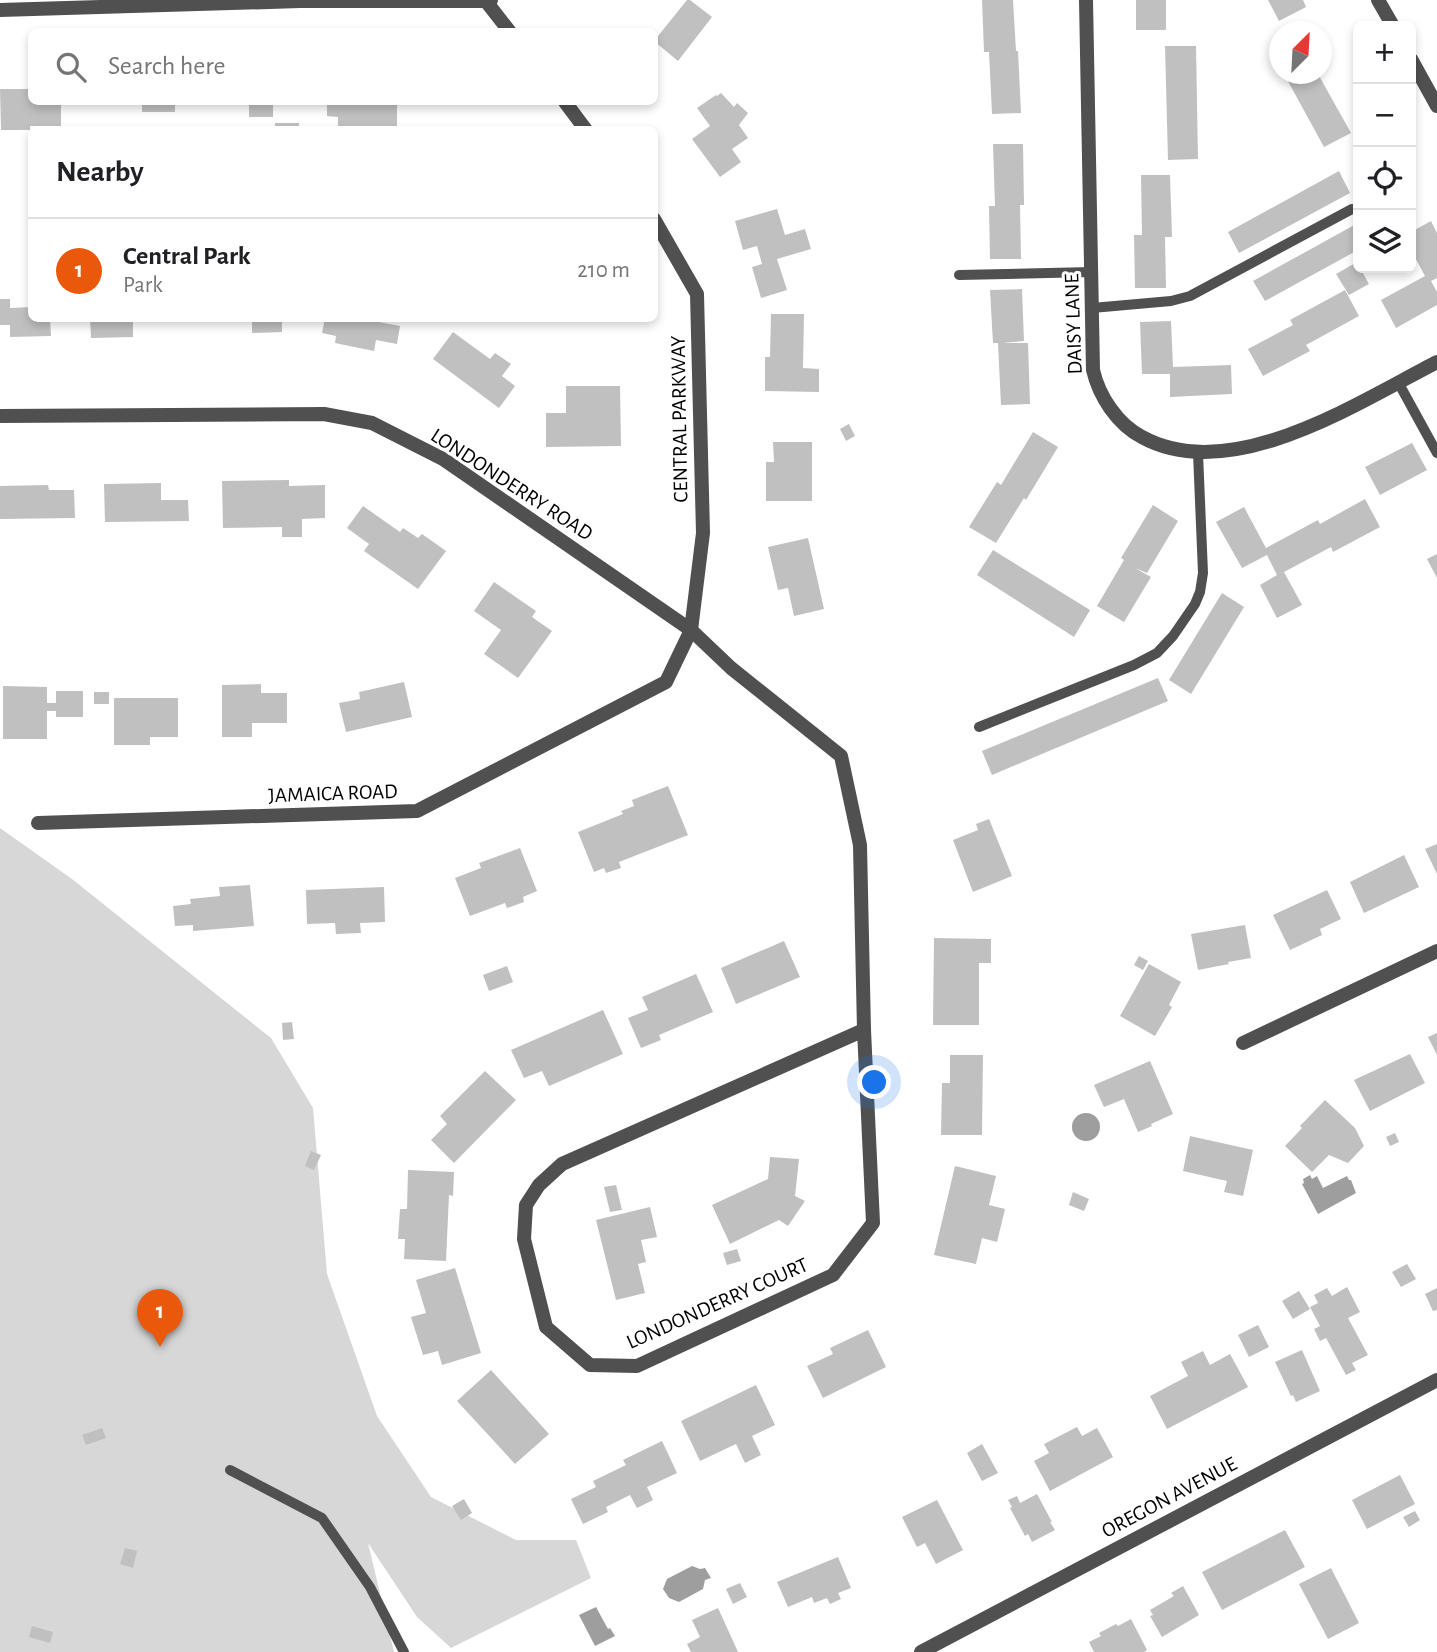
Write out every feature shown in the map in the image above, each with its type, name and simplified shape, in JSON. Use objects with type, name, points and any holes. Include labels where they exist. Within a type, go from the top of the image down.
[{"type":"street","points":[[0,10],[300,1],[488,0],[507,28]]},
{"type":"street","name":"DAISY LANE","points":[[1086,0],[1093,370],[1096,384],[1113,413],[1131,432],[1153,444],[1175,450],[1198,453],[1241,449],[1290,435],[1437,362]]},
{"type":"street","points":[[1378,0],[1390,21]]},
{"type":"street","points":[[1416,68],[1437,106]]},
{"type":"street","points":[[567,105],[583,126]]},
{"type":"street","name":"CENTRAL PARKWAY","points":[[658,226],[697,294],[703,533],[691,630]]},
{"type":"street","name":"LONDONDERRY ROAD","points":[[0,416],[324,414],[372,423],[443,459],[691,630]]},
{"type":"street","name":"JAMAICA ROAD","points":[[38,823],[417,811],[666,682],[691,630]]},
{"type":"street","name":"LONDONDERRY COURT","points":[[691,630],[731,668],[841,757],[860,845],[864,1030],[873,1223],[833,1275],[636,1366],[590,1365],[546,1327],[524,1239],[526,1205],[539,1185],[562,1164],[864,1030]]},
{"type":"street","points":[[1243,1043],[1437,951]]},
{"type":"street","name":"OREGON AVENUE","points":[[921,1652],[1437,1380]]},
{"type":"lane","points":[[1093,308],[1171,301],[1190,296],[1352,209]]},
{"type":"lane","points":[[958,275],[1092,272]]},
{"type":"lane","points":[[1398,382],[1437,453]]},
{"type":"lane","points":[[979,727],[1134,665],[1157,653],[1173,636],[1195,604],[1203,573],[1198,453]]},
{"type":"lane","points":[[230,1470],[322,1518],[370,1587],[404,1652]]},
{"type":"shaded area","points":[[0,828],[72,879],[271,1038],[313,1108],[327,1274],[377,1416],[431,1497],[516,1540],[576,1540],[591,1578],[451,1648],[417,1617],[368,1543],[394,1652],[0,1652]]},
{"type":"shaded area","points":[[1086,1113],[1096,1117],[1100,1127],[1096,1137],[1086,1141],[1076,1137],[1072,1127],[1076,1117]]},
{"type":"shaded area","points":[[1310,1175],[1312,1179],[1317,1176],[1323,1188],[1347,1176],[1356,1193],[1318,1214],[1302,1184],[1303,1179]]},
{"type":"shaded area","points":[[692,1566],[705,1568],[711,1578],[705,1580],[703,1589],[679,1602],[669,1598],[663,1589],[667,1579]]},
{"type":"shaded area","points":[[596,1607],[615,1636],[595,1646],[579,1615]]},
{"type":"building","points":[[687,0],[712,17],[678,61],[658,44],[658,36]]},
{"type":"building","points":[[982,0],[1013,0],[1021,113],[992,114],[989,52],[984,52]]},
{"type":"building","points":[[1136,0],[1166,0],[1166,30],[1136,30]]},
{"type":"building","points":[[1268,0],[1303,0],[1306,7],[1279,21]]},
{"type":"building","points":[[1165,46],[1196,46],[1198,159],[1168,160]]},
{"type":"building","points":[[1289,84],[1324,84],[1351,133],[1324,147]]},
{"type":"building","points":[[0,89],[28,89],[28,105],[61,105],[61,126],[28,126],[28,130],[1,130]]},
{"type":"building","points":[[721,93],[734,107],[737,103],[748,113],[739,125],[748,138],[732,149],[741,162],[720,177],[692,139],[710,126],[697,108]]},
{"type":"building","points":[[142,105],[175,105],[175,112],[142,112]]},
{"type":"building","points":[[249,105],[273,105],[273,117],[249,117]]},
{"type":"building","points":[[327,105],[397,105],[397,126],[338,126],[338,117],[327,116]]},
{"type":"building","points":[[275,123],[299,123],[299,126],[275,126]]},
{"type":"building","points":[[993,144],[1023,144],[1021,259],[990,259],[989,206],[995,206]]},
{"type":"building","points":[[1339,171],[1350,193],[1239,253],[1228,232]]},
{"type":"building","points":[[1141,175],[1170,175],[1172,237],[1165,237],[1166,288],[1135,288],[1134,235],[1142,235]]},
{"type":"building","points":[[777,209],[785,235],[805,229],[811,249],[777,259],[787,290],[761,298],[752,267],[762,264],[757,246],[743,250],[735,221]]},
{"type":"building","points":[[1431,221],[1437,233],[1437,278],[1431,281],[1437,292],[1437,305],[1396,328],[1381,300],[1425,276],[1416,259],[1416,229]]},
{"type":"building","points":[[1353,226],[1353,253],[1265,301],[1253,281]]},
{"type":"building","points":[[1353,264],[1353,273],[1363,273],[1369,284],[1349,295],[1336,274]]},
{"type":"building","points":[[1022,289],[1024,341],[1003,343],[1028,343],[1030,404],[1001,405],[998,343],[993,343],[990,290]]},
{"type":"building","points":[[1345,290],[1359,316],[1306,345],[1310,351],[1263,376],[1248,349],[1293,325],[1290,320]]},
{"type":"building","points":[[0,299],[10,299],[10,308],[28,307],[28,322],[50,322],[51,336],[10,337],[10,325],[0,325]]},
{"type":"building","points":[[771,314],[804,314],[803,368],[819,369],[819,392],[765,391],[765,357],[770,357]]},
{"type":"building","points":[[1171,321],[1173,367],[1231,365],[1232,394],[1170,397],[1170,374],[1142,374],[1140,322]]},
{"type":"building","points":[[90,322],[133,322],[133,337],[91,338]]},
{"type":"building","points":[[252,322],[282,322],[282,332],[252,333]]},
{"type":"building","points":[[324,322],[379,322],[400,326],[397,344],[376,340],[374,351],[335,343],[336,336],[322,333]]},
{"type":"building","points":[[453,332],[490,359],[495,353],[511,364],[502,376],[515,386],[499,408],[433,359]]},
{"type":"building","points":[[566,386],[620,386],[621,446],[546,447],[546,413],[566,413]]},
{"type":"building","points":[[849,424],[855,436],[846,441],[840,429]]},
{"type":"building","points":[[1033,432],[1058,447],[996,543],[969,527],[997,482],[1001,485]]},
{"type":"building","points":[[773,442],[812,442],[812,501],[766,501],[766,462],[774,462]]},
{"type":"building","points":[[1412,443],[1427,470],[1380,495],[1365,467]]},
{"type":"building","points":[[289,480],[289,486],[325,485],[325,518],[302,519],[302,537],[282,537],[282,527],[223,528],[222,481]]},
{"type":"building","points":[[161,483],[161,500],[188,500],[189,521],[105,522],[104,484]]},
{"type":"building","points":[[48,485],[49,490],[74,490],[75,518],[0,519],[0,486]]},
{"type":"building","points":[[1365,499],[1380,527],[1333,552],[1331,547],[1284,572],[1302,605],[1277,618],[1260,585],[1277,575],[1267,555],[1242,568],[1216,522],[1244,507],[1266,548],[1318,520],[1320,524]]},
{"type":"building","points":[[1153,505],[1178,521],[1147,573],[1135,568],[1151,577],[1124,622],[1097,606],[1124,560],[1121,558]]},
{"type":"building","points":[[363,506],[400,532],[403,528],[418,538],[422,534],[446,551],[418,589],[364,551],[369,544],[347,528]]},
{"type":"building","points":[[808,538],[824,609],[794,616],[788,588],[778,590],[768,547]]},
{"type":"building","points":[[993,550],[1090,610],[1074,637],[977,575]]},
{"type":"building","points":[[1437,554],[1437,578],[1427,559]]},
{"type":"building","points":[[494,582],[536,611],[532,617],[552,631],[518,678],[484,654],[501,630],[474,611]]},
{"type":"building","points":[[1222,593],[1244,607],[1191,694],[1169,680]]},
{"type":"building","points":[[1158,678],[1168,701],[992,775],[982,751]]},
{"type":"building","points":[[404,682],[412,717],[346,732],[339,703],[360,699],[359,692]]},
{"type":"building","points":[[261,684],[261,693],[287,693],[287,723],[252,723],[252,737],[222,737],[222,685]]},
{"type":"building","points":[[3,686],[47,687],[47,703],[56,703],[56,691],[83,691],[83,717],[56,717],[56,711],[47,711],[47,739],[3,739]]},
{"type":"building","points":[[94,692],[109,692],[109,704],[94,704]]},
{"type":"building","points":[[114,698],[178,698],[178,737],[150,737],[150,745],[114,745]]},
{"type":"building","points":[[668,786],[688,835],[619,862],[621,868],[606,873],[604,868],[594,872],[578,832],[623,814],[621,811],[634,806],[632,800]]},
{"type":"building","points":[[989,819],[1012,876],[973,892],[953,840],[978,830],[976,824]]},
{"type":"building","points":[[1437,844],[1437,874],[1425,849]]},
{"type":"building","points":[[520,848],[537,891],[523,897],[524,902],[507,908],[505,903],[470,916],[455,878],[481,868],[479,863]]},
{"type":"building","points":[[1404,855],[1419,887],[1364,913],[1350,882]]},
{"type":"building","points":[[250,885],[254,926],[193,931],[193,925],[175,926],[173,906],[191,904],[190,899],[220,896],[219,887]]},
{"type":"building","points":[[384,887],[385,922],[360,923],[361,933],[336,934],[335,923],[307,924],[306,890]]},
{"type":"building","points":[[1327,890],[1341,919],[1320,929],[1322,935],[1290,950],[1273,915]]},
{"type":"building","points":[[1245,925],[1251,958],[1198,970],[1191,934]]},
{"type":"building","points":[[934,938],[991,939],[991,963],[979,963],[979,1025],[933,1025]]},
{"type":"building","points":[[784,941],[800,977],[736,1004],[721,968]]},
{"type":"building","points":[[1139,956],[1148,961],[1143,970],[1134,965]]},
{"type":"building","points":[[1149,964],[1181,982],[1169,1005],[1172,1007],[1155,1036],[1120,1016]]},
{"type":"building","points":[[507,966],[513,982],[489,991],[483,975]]},
{"type":"building","points":[[696,974],[713,1012],[659,1035],[661,1040],[641,1048],[628,1018],[648,1010],[642,997]]},
{"type":"building","points":[[603,1010],[623,1054],[549,1086],[542,1071],[524,1078],[511,1050]]},
{"type":"building","points":[[292,1022],[294,1039],[283,1040],[282,1023]]},
{"type":"building","points":[[1437,1033],[1437,1055],[1428,1037]]},
{"type":"building","points":[[1410,1054],[1425,1083],[1370,1111],[1354,1080]]},
{"type":"building","points":[[950,1055],[983,1055],[982,1135],[941,1135],[942,1083],[950,1083]]},
{"type":"building","points":[[1150,1061],[1173,1114],[1138,1132],[1124,1099],[1104,1107],[1094,1085]]},
{"type":"building","points":[[485,1071],[516,1100],[454,1163],[431,1140],[447,1124],[440,1116]]},
{"type":"building","points":[[1325,1100],[1355,1128],[1364,1146],[1348,1163],[1329,1155],[1312,1172],[1285,1146]]},
{"type":"building","points":[[1395,1133],[1399,1142],[1390,1146],[1386,1137]]},
{"type":"building","points":[[1190,1136],[1253,1150],[1243,1196],[1224,1192],[1227,1181],[1183,1171]]},
{"type":"building","points":[[311,1151],[321,1155],[314,1170],[305,1166]]},
{"type":"building","points":[[770,1157],[799,1159],[795,1196],[805,1201],[788,1226],[779,1220],[730,1244],[712,1205],[768,1179]]},
{"type":"building","points":[[955,1166],[996,1176],[989,1205],[1005,1209],[997,1242],[982,1238],[976,1264],[934,1255]]},
{"type":"building","points":[[408,1170],[454,1172],[453,1196],[449,1195],[446,1261],[404,1259],[405,1239],[398,1239],[400,1209],[407,1209]]},
{"type":"building","points":[[616,1185],[622,1210],[610,1212],[604,1187]]},
{"type":"building","points":[[1073,1192],[1089,1199],[1084,1211],[1069,1205]]},
{"type":"building","points":[[650,1207],[657,1237],[641,1240],[646,1262],[638,1264],[645,1293],[616,1300],[596,1220]]},
{"type":"building","points":[[737,1249],[741,1261],[727,1265],[723,1253]]},
{"type":"building","points":[[1407,1264],[1416,1279],[1401,1287],[1392,1272]]},
{"type":"building","points":[[455,1268],[481,1353],[442,1365],[438,1351],[423,1355],[411,1317],[426,1313],[416,1280]]},
{"type":"building","points":[[1347,1287],[1360,1312],[1348,1318],[1368,1355],[1352,1363],[1356,1370],[1346,1375],[1326,1338],[1320,1341],[1314,1329],[1320,1326],[1310,1307],[1318,1303],[1314,1295],[1327,1288],[1332,1296]]},
{"type":"building","points":[[1437,1288],[1437,1310],[1433,1311],[1425,1294]]},
{"type":"building","points":[[1299,1291],[1310,1309],[1293,1319],[1282,1301]]},
{"type":"building","points":[[1258,1325],[1269,1347],[1249,1357],[1238,1335]]},
{"type":"building","points":[[868,1330],[886,1367],[823,1398],[807,1366],[833,1354],[830,1348]]},
{"type":"building","points":[[1302,1350],[1320,1391],[1296,1402],[1275,1362]]},
{"type":"building","points":[[1203,1351],[1210,1365],[1230,1354],[1248,1387],[1167,1429],[1150,1396],[1188,1376],[1181,1362]]},
{"type":"building","points":[[491,1370],[549,1434],[515,1464],[457,1401]]},
{"type":"building","points":[[756,1385],[775,1425],[752,1436],[761,1455],[745,1463],[736,1444],[700,1461],[681,1421]]},
{"type":"building","points":[[1077,1427],[1082,1436],[1097,1428],[1113,1457],[1050,1491],[1034,1461],[1049,1453],[1044,1444]]},
{"type":"building","points":[[102,1428],[106,1438],[86,1445],[82,1435]]},
{"type":"building","points":[[662,1441],[677,1473],[647,1487],[653,1500],[637,1508],[630,1495],[606,1507],[608,1512],[583,1524],[571,1499],[596,1487],[593,1481],[626,1465],[623,1460]]},
{"type":"building","points":[[982,1444],[998,1473],[982,1481],[967,1453]]},
{"type":"building","points":[[1400,1475],[1415,1504],[1367,1529],[1352,1500]]},
{"type":"building","points":[[1037,1494],[1055,1530],[1032,1542],[1028,1534],[1025,1536],[1008,1500],[1017,1496],[1020,1503]]},
{"type":"building","points":[[464,1499],[472,1513],[461,1520],[452,1506]]},
{"type":"building","points":[[937,1500],[963,1550],[936,1564],[925,1543],[917,1547],[902,1517]]},
{"type":"building","points":[[1415,1511],[1420,1520],[1409,1527],[1403,1517]]},
{"type":"building","points":[[1285,1530],[1305,1567],[1222,1610],[1202,1572]]},
{"type":"building","points":[[125,1548],[137,1551],[133,1568],[120,1564]]},
{"type":"building","points":[[838,1557],[851,1588],[838,1593],[841,1599],[830,1604],[827,1598],[814,1603],[812,1597],[788,1607],[777,1582]]},
{"type":"building","points":[[1331,1568],[1359,1623],[1328,1639],[1299,1584]]},
{"type":"building","points":[[740,1583],[747,1597],[733,1604],[726,1589]]},
{"type":"building","points":[[1183,1586],[1199,1615],[1162,1637],[1150,1616],[1153,1615],[1150,1610],[1174,1596],[1171,1593]]},
{"type":"building","points":[[718,1608],[738,1652],[691,1652],[687,1644],[700,1637],[692,1620]]},
{"type":"building","points":[[1131,1619],[1147,1650],[1094,1652],[1089,1642],[1101,1636],[1099,1633]]},
{"type":"building","points":[[32,1626],[53,1632],[50,1643],[29,1637]]},
{"type":"place","name":"Central Park","points":[[160,1347]]}]
